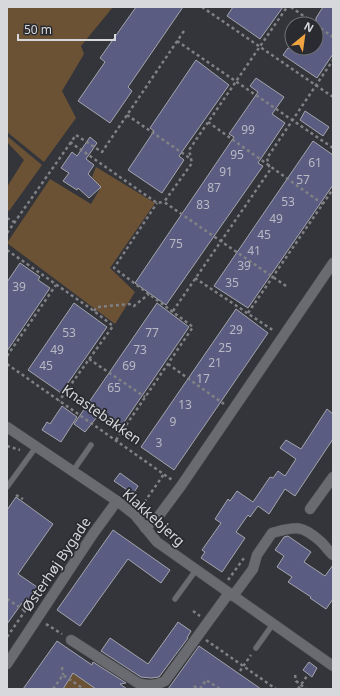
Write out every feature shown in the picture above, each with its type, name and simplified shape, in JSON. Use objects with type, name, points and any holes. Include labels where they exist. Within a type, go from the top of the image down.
[{"type":"street","points":[[145,528],[158,517],[181,486],[333,263]]},
{"type":"street","name":"Klakkebjerg","points":[[7,427],[117,501],[135,515],[157,542],[333,666]]},
{"type":"street","points":[[310,509],[333,477]]},
{"type":"street","name":"Østerhøj Bygade","points":[[7,664],[117,501]]},
{"type":"street","points":[[71,640],[138,683],[152,687],[165,681],[198,635],[253,568],[257,555],[272,533],[294,527],[301,528],[321,541],[333,555]]},
{"type":"lane","points":[[73,471],[91,445]]},
{"type":"lane","points":[[7,487],[36,447]]},
{"type":"lane","points":[[175,599],[196,570]]},
{"type":"lane","points":[[256,648],[273,624]]},
{"type":"path","points":[[202,7],[333,97]]},
{"type":"path","points":[[164,202],[192,163],[189,150],[287,7]]},
{"type":"path","points":[[291,7],[304,16]]},
{"type":"path","points":[[324,30],[333,37]]},
{"type":"path","points":[[7,233],[76,135],[102,152],[184,31]]},
{"type":"path","points":[[177,41],[333,148]]},
{"type":"path","points":[[173,311],[270,170],[267,158],[333,60]]},
{"type":"path","points":[[127,115],[191,159]]},
{"type":"path","points":[[208,122],[323,204]]},
{"type":"path","points":[[70,142],[157,203],[164,202],[286,286]]},
{"type":"path","points":[[248,313],[333,190]]},
{"type":"path","points":[[116,440],[193,327],[114,268],[157,203]]},
{"type":"path","points":[[7,218],[14,222]]},
{"type":"path","points":[[7,250],[113,326],[59,401]]},
{"type":"path","points":[[195,278],[283,337]]},
{"type":"path","points":[[7,356],[56,285]]},
{"type":"path","points":[[94,311],[97,307],[131,304],[134,306],[149,294]]},
{"type":"path","points":[[89,359],[145,397]]},
{"type":"path","name":"Knastebakken","points":[[7,364],[181,486]]},
{"type":"path","points":[[168,364],[233,410]]},
{"type":"path","points":[[135,515],[164,474]]},
{"type":"path","points":[[16,495],[23,499]]},
{"type":"path","points":[[7,637],[52,573]]},
{"type":"path","points":[[7,599],[71,640]]},
{"type":"path","points":[[198,635],[276,689]]},
{"type":"path","points":[[240,671],[256,648]]},
{"type":"path","points":[[53,689],[63,675],[62,667]]},
{"type":"path","points":[[63,675],[84,689]]},
{"type":"path","points":[[295,675],[296,681],[306,689]]},
{"type":"path","points":[[298,689],[307,676]]},
{"type":"path","points":[[194,686],[199,689],[206,680],[220,689]]},
{"type":"shaded area","points":[[7,7],[113,7],[81,46],[84,54],[62,91],[76,118],[44,162],[7,132]]},
{"type":"shaded area","points":[[7,136],[42,165],[9,211],[7,209],[7,187],[24,160],[7,142]]},
{"type":"shaded area","points":[[96,167],[155,203],[110,268],[135,292],[115,324],[7,243],[50,179],[91,204],[101,187],[92,177]]},
{"type":"shaded area","points":[[61,665],[96,689],[44,689]]},
{"type":"building","points":[[136,7],[183,7],[128,87],[132,91],[110,123],[78,101],[105,62],[100,58]]},
{"type":"building","points":[[233,7],[283,7],[260,39],[227,16]]},
{"type":"building","points":[[323,7],[333,7],[333,54],[317,78],[284,56],[324,56],[324,16],[317,16]]},
{"type":"building","points":[[196,60],[229,85],[179,156],[184,160],[162,193],[128,170],[154,131],[150,128]]},
{"type":"building","points":[[256,78],[284,97],[272,114],[285,123],[258,163],[263,166],[166,305],[135,283],[234,137],[229,134],[258,92],[250,86]]},
{"type":"building","points":[[305,111],[329,127],[323,136],[300,120]]},
{"type":"building","points":[[90,137],[97,143],[86,159],[94,165],[88,174],[101,187],[89,198],[78,188],[77,190],[63,181],[69,173],[61,168],[72,152],[77,156]]},
{"type":"building","points":[[313,141],[333,155],[333,185],[248,308],[214,286]]},
{"type":"building","points":[[20,263],[40,277],[38,280],[50,288],[7,351],[7,282]]},
{"type":"building","points":[[74,303],[107,327],[61,393],[28,370]]},
{"type":"building","points":[[157,303],[189,327],[118,431],[97,417],[85,432],[74,424]]},
{"type":"building","points":[[236,309],[268,333],[174,470],[141,447]]},
{"type":"building","points":[[62,406],[77,417],[61,442],[42,430],[47,422],[50,424]]},
{"type":"building","points":[[327,409],[333,414],[333,439],[295,496],[285,489],[269,514],[258,506],[250,517],[248,515],[236,532],[245,538],[222,572],[201,558],[205,552],[202,550],[221,523],[215,519],[228,499],[230,501],[237,491],[253,502],[270,477],[273,478],[278,471],[285,476],[296,459],[280,448],[286,440],[301,449]]},
{"type":"building","points":[[120,473],[138,486],[133,494],[114,481]]},
{"type":"building","points":[[16,497],[53,524],[18,574],[37,587],[26,606],[22,603],[7,624],[7,510]]},
{"type":"building","points":[[113,530],[170,570],[161,583],[128,559],[80,626],[57,610]]},
{"type":"building","points":[[288,536],[311,552],[304,562],[325,576],[333,565],[333,599],[326,609],[288,582],[292,577],[277,567],[284,556],[275,550],[284,537]]},
{"type":"building","points":[[178,622],[191,631],[188,638],[159,677],[141,677],[101,651],[110,638],[148,664]]},
{"type":"building","points":[[57,641],[92,665],[93,662],[126,683],[120,684],[127,689],[96,689],[73,673],[63,689],[23,689]]},
{"type":"building","points":[[199,646],[261,689],[168,689]]},
{"type":"building","points":[[309,662],[317,668],[312,677],[303,670]]}]
